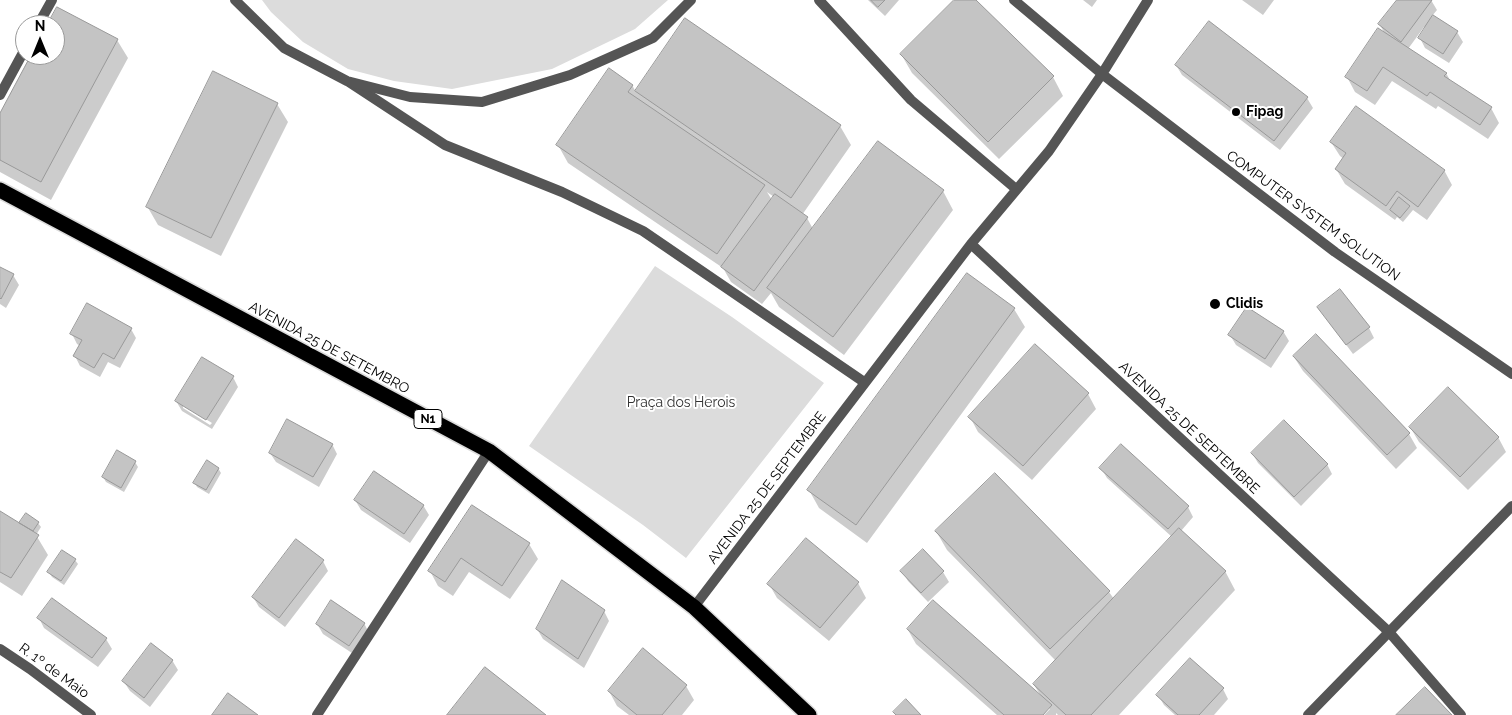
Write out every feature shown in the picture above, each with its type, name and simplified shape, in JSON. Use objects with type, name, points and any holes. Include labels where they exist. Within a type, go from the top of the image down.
[{"type":"highway","name":"AVENIDA 25 DE SETEMBRO","points":[[0,190],[489,451],[694,607],[809,715]]},
{"type":"street","points":[[44,15],[52,0]]},
{"type":"street","points":[[235,0],[284,48],[347,81],[445,145],[562,192],[643,230],[864,382]]},
{"type":"street","points":[[347,81],[410,97],[482,102],[570,75],[653,38],[691,0]]},
{"type":"street","points":[[820,0],[911,100],[1016,189]]},
{"type":"street","name":"COMPUTER SYSTEM SOLUTION","points":[[1014,0],[1102,74],[1335,252],[1512,374]]},
{"type":"street","name":"AVENIDA 25 DE SEPTEMBRE","points":[[694,607],[971,244],[1049,151],[1102,74],[1148,0]]},
{"type":"street","points":[[0,95],[16,65]]},
{"type":"street","name":"AVENIDA 25 DE SEPTEMBRE","points":[[971,244],[1389,632],[1461,715]]},
{"type":"street","points":[[317,715],[489,451]]},
{"type":"street","points":[[1308,715],[1512,506]]},
{"type":"street","name":"R. 1º de Maio","points":[[0,649],[91,715]]},
{"type":"green space","points":[[262,0],[668,0],[635,29],[552,69],[452,89],[394,81],[348,69],[303,42],[271,12]]},
{"type":"green space","name":"Praça dos Herois","points":[[655,266],[732,317],[824,383],[686,558],[643,525],[529,446]]},
{"type":"building","points":[[871,0],[885,0],[878,7]]},
{"type":"building","points":[[954,0],[976,0],[1054,76],[988,142],[900,54]]},
{"type":"building","points":[[1397,0],[1432,0],[1401,42],[1378,24]]},
{"type":"building","points":[[57,7],[118,39],[41,182],[0,160],[0,113],[26,65],[65,65],[65,15],[53,15]]},
{"type":"building","points":[[1433,15],[1458,31],[1443,54],[1418,38]]},
{"type":"building","points":[[685,18],[841,125],[791,198],[635,91]]},
{"type":"building","points":[[1209,21],[1308,97],[1274,141],[1175,65]]},
{"type":"building","points":[[1378,28],[1447,73],[1444,76],[1492,107],[1480,125],[1430,92],[1427,96],[1383,67],[1367,91],[1345,77]]},
{"type":"building","points":[[609,68],[633,85],[628,92],[765,185],[717,254],[556,145]]},
{"type":"building","points":[[213,71],[278,103],[211,238],[146,207]]},
{"type":"building","points":[[1356,106],[1445,170],[1418,207],[1397,191],[1386,206],[1335,169],[1346,153],[1330,142]]},
{"type":"building","points":[[878,141],[944,190],[833,337],[767,288]]},
{"type":"building","points":[[775,194],[808,217],[754,291],[721,267]]},
{"type":"building","points":[[1399,197],[1410,206],[1400,218],[1390,210]]},
{"type":"building","points":[[0,267],[14,274],[1,299],[0,298]]},
{"type":"building","points":[[967,273],[1015,308],[856,525],[807,490]]},
{"type":"building","points":[[1340,289],[1370,327],[1346,345],[1317,307]]},
{"type":"building","points":[[87,303],[132,328],[114,359],[103,353],[94,368],[73,356],[82,340],[70,334]]},
{"type":"building","points":[[1247,307],[1284,331],[1265,359],[1228,335]]},
{"type":"building","points":[[1316,334],[1410,433],[1387,455],[1293,356]]},
{"type":"building","points":[[1035,344],[1089,393],[1023,466],[968,417]]},
{"type":"building","points":[[202,357],[234,376],[206,420],[175,401]]},
{"type":"building","points":[[1448,387],[1499,437],[1460,477],[1409,427]]},
{"type":"building","points":[[287,419],[333,444],[313,477],[269,453]]},
{"type":"building","points":[[1284,420],[1328,464],[1294,497],[1251,453]]},
{"type":"building","points":[[1121,444],[1189,506],[1168,529],[1099,468]]},
{"type":"building","points":[[117,450],[136,461],[121,488],[102,477]]},
{"type":"building","points":[[207,460],[219,468],[206,490],[193,483]]},
{"type":"building","points":[[374,471],[424,505],[404,534],[354,500]]},
{"type":"building","points":[[995,473],[1110,591],[1050,649],[935,531]]},
{"type":"building","points":[[472,505],[530,543],[502,586],[461,558],[445,582],[428,571]]},
{"type":"building","points":[[0,511],[39,535],[11,578],[0,572]]},
{"type":"building","points":[[26,513],[39,522],[33,531],[19,523]]},
{"type":"building","points":[[1179,528],[1226,571],[1091,715],[1066,715],[1033,684]]},
{"type":"building","points":[[806,538],[859,582],[820,628],[767,584]]},
{"type":"building","points":[[296,539],[324,560],[279,618],[252,597]]},
{"type":"building","points":[[923,549],[944,571],[921,593],[900,571]]},
{"type":"building","points":[[62,550],[76,559],[61,581],[47,572]]},
{"type":"building","points":[[562,580],[605,610],[578,659],[536,629]]},
{"type":"building","points":[[52,598],[107,638],[92,658],[37,618]]},
{"type":"building","points":[[331,600],[365,623],[349,646],[316,624]]},
{"type":"building","points":[[933,600],[1052,705],[1043,715],[1004,715],[907,629]]},
{"type":"building","points":[[151,643],[173,660],[144,698],[122,681]]},
{"type":"building","points":[[643,648],[687,685],[662,715],[637,715],[608,691]]},
{"type":"building","points":[[1190,658],[1224,688],[1199,715],[1178,715],[1156,695]]},
{"type":"building","points":[[485,667],[546,715],[447,715]]},
{"type":"building","points":[[1425,687],[1452,715],[1396,715]]},
{"type":"building","points":[[228,693],[258,715],[212,715]]},
{"type":"building","points":[[906,699],[921,715],[896,715],[893,712]]},
{"type":"place","name":"Fipag","points":[[1236,112]]},
{"type":"place","name":"Clidis","points":[[1215,304]]}]
